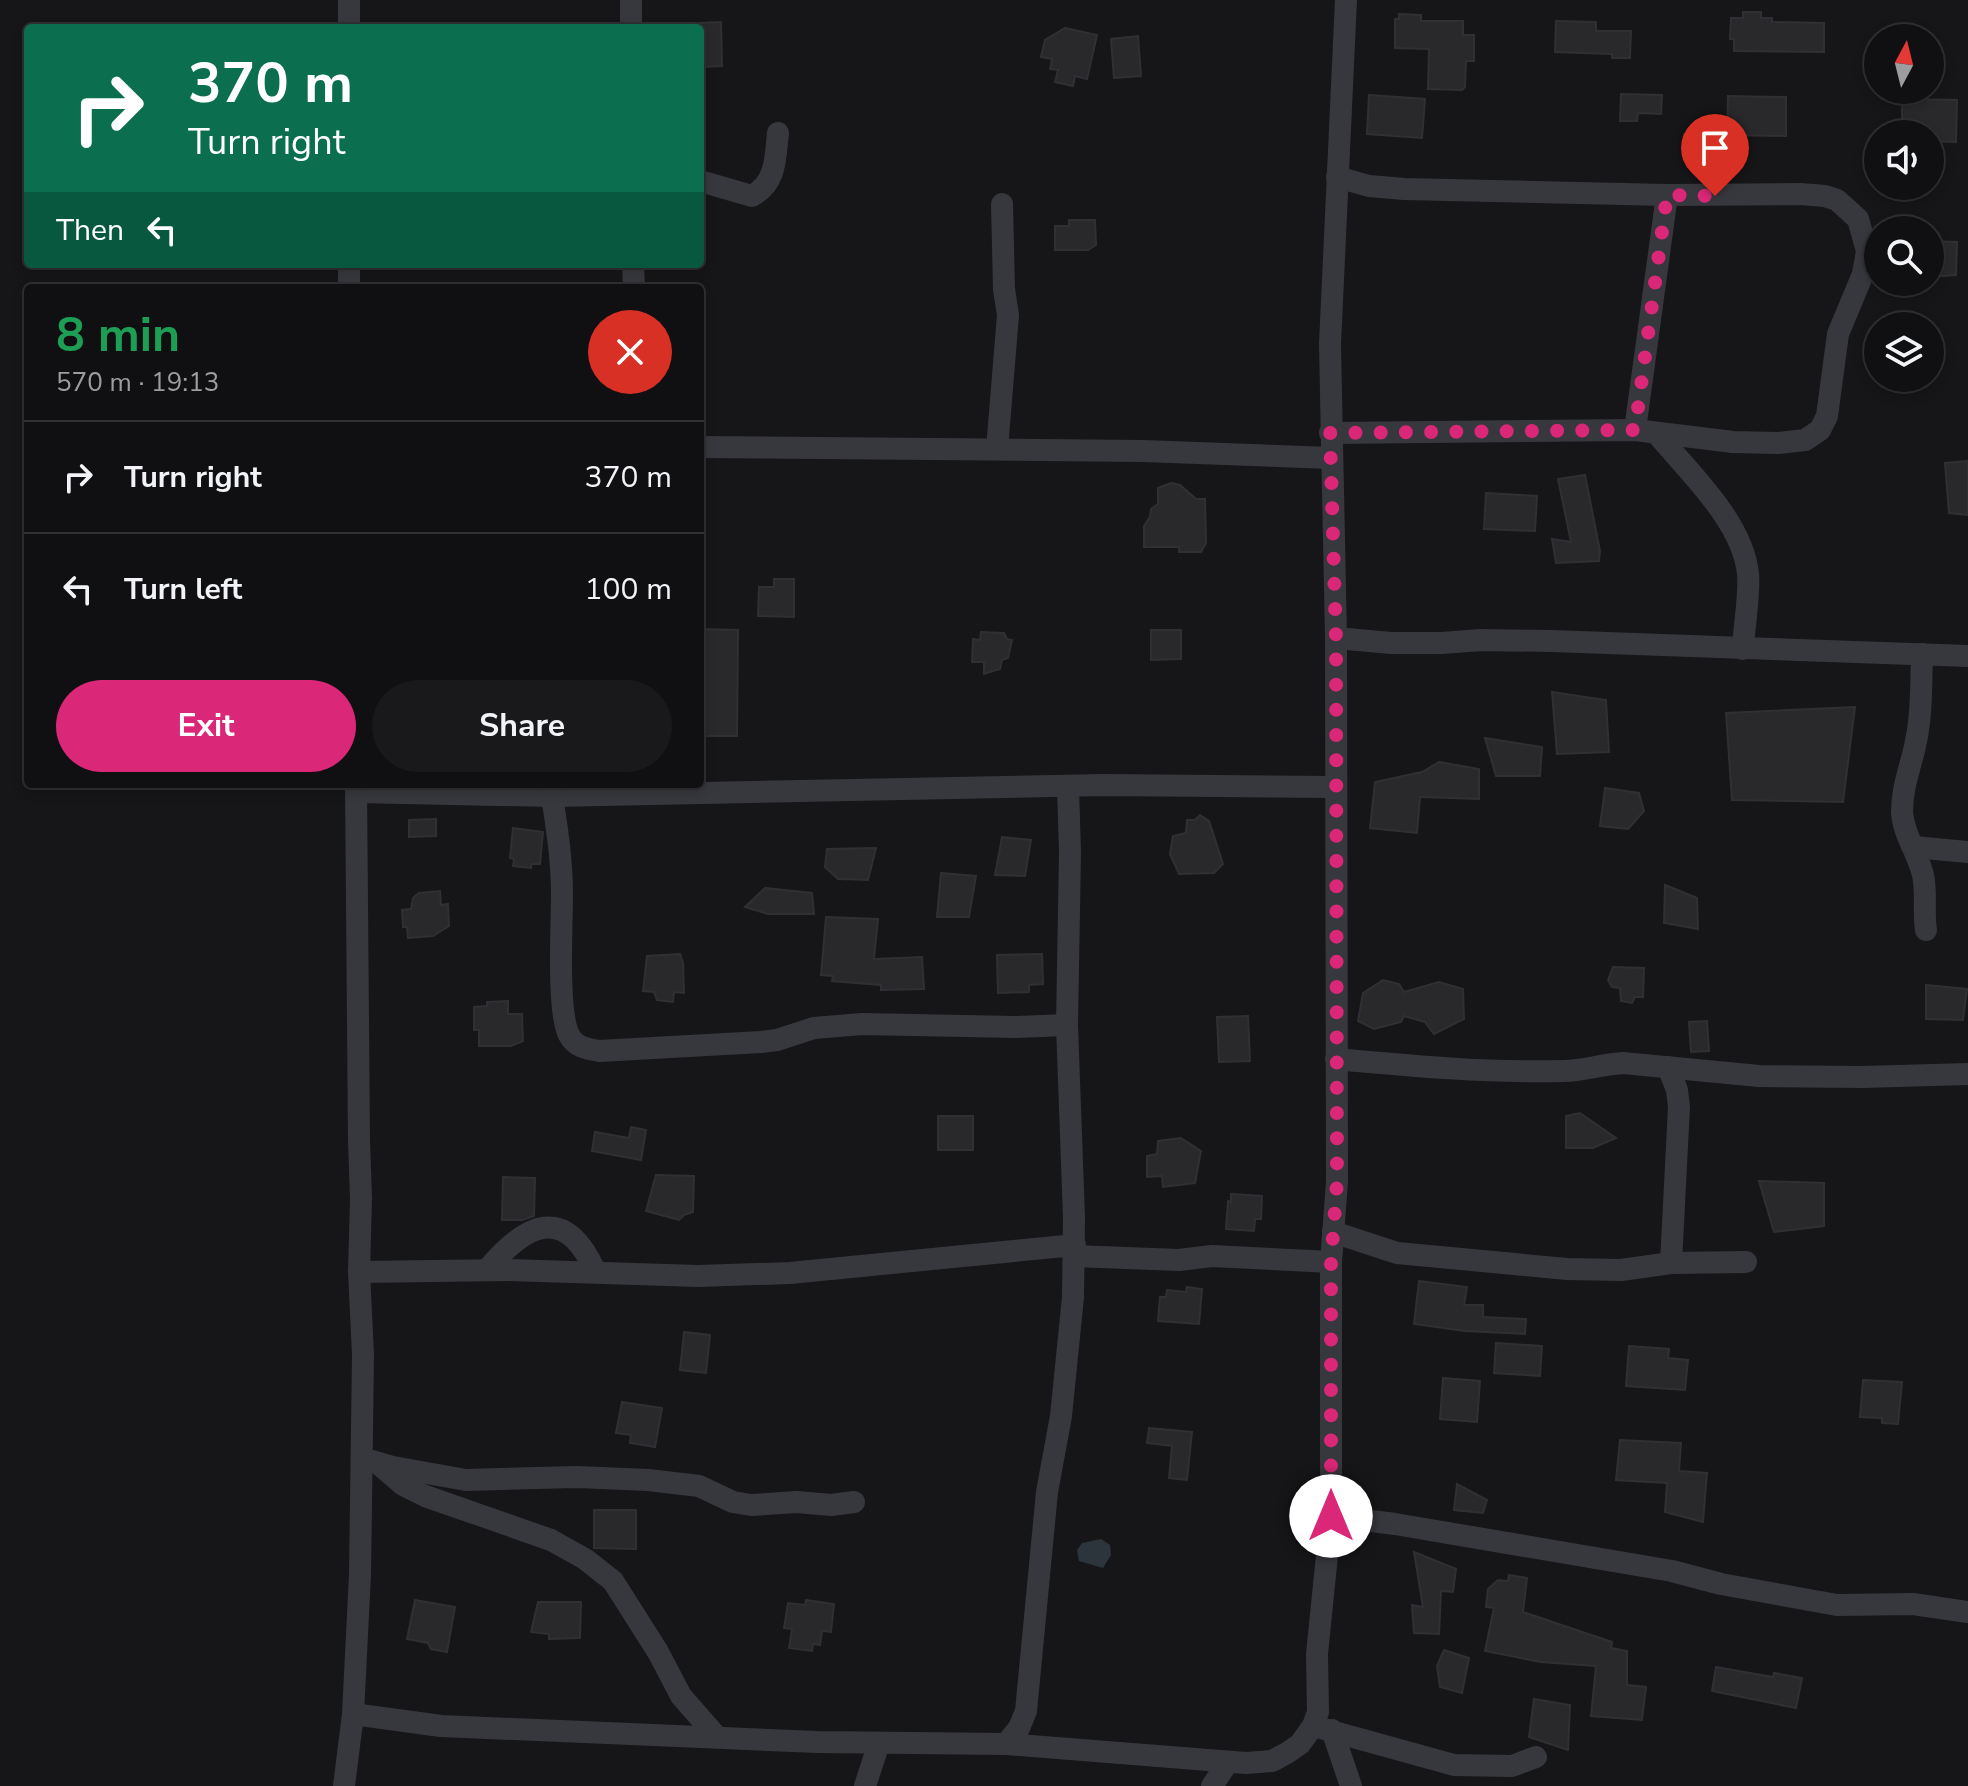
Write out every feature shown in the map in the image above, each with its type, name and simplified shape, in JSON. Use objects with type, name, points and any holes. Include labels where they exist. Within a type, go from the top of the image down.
[{"type":"street","points":[[349,0],[349,24]]},
{"type":"street","points":[[631,0],[631,24]]},
{"type":"street","points":[[1346,0],[1330,344],[1336,638],[1337,1182],[1331,1262],[1331,1516],[1317,1654],[1318,1712],[1322,1728],[1351,1786]]},
{"type":"street","points":[[704,182],[752,196],[760,191],[774,173],[778,133]]},
{"type":"street","points":[[1330,433],[1646,432],[1778,443],[1805,440],[1820,430],[1827,416],[1838,334],[1863,274],[1867,251],[1858,219],[1849,208],[1825,196],[1404,189],[1369,186],[1337,177]]},
{"type":"street","points":[[1667,195],[1646,432],[1716,503],[1743,552],[1748,575],[1743,649]]},
{"type":"street","points":[[997,449],[1008,315],[1004,289],[1002,204]]},
{"type":"street","points":[[704,447],[997,449],[1331,458]]},
{"type":"street","points":[[1336,638],[1391,643],[1496,640],[1968,656]]},
{"type":"street","points":[[1922,654],[1920,712],[1915,747],[1903,788],[1903,827],[1914,847],[1924,880],[1926,930]]},
{"type":"street","points":[[1006,1744],[1019,1728],[1026,1711],[1047,1492],[1063,1401],[1074,1251],[1067,1025],[1070,974],[1068,787]]},
{"type":"street","points":[[344,1786],[353,1714],[370,1460],[359,1272],[357,788],[552,796],[638,789],[1335,787]]},
{"type":"street","points":[[552,796],[560,859],[564,1019],[572,1041],[584,1048],[599,1051],[761,1042],[814,1028],[862,1024],[1067,1025]]},
{"type":"street","points":[[1914,847],[1968,852]]},
{"type":"street","points":[[1336,1059],[1450,1069],[1559,1072],[1584,1071],[1607,1064],[1783,1077],[1968,1074]]},
{"type":"street","points":[[1668,1067],[1677,1090],[1679,1107],[1671,1263]]},
{"type":"street","points":[[487,1270],[524,1233],[544,1228],[564,1232],[576,1240],[595,1271]]},
{"type":"street","points":[[1333,1232],[1397,1253],[1556,1268],[1621,1270],[1671,1263],[1746,1262]]},
{"type":"street","points":[[359,1272],[595,1271],[698,1276],[790,1273],[1074,1251],[1157,1260],[1212,1256],[1331,1262]]},
{"type":"street","points":[[370,1460],[466,1480],[577,1477],[681,1483],[699,1486],[733,1502],[751,1505],[854,1502]]},
{"type":"street","points":[[370,1460],[403,1485],[425,1496],[551,1540],[585,1559],[613,1581],[681,1696],[717,1737]]},
{"type":"street","points":[[1331,1516],[1672,1571],[1721,1584],[1837,1605],[1913,1604],[1968,1612]]},
{"type":"street","points":[[353,1714],[441,1726],[879,1743],[1006,1744],[1228,1762],[1272,1761],[1322,1728]]},
{"type":"street","points":[[1322,1728],[1454,1765],[1512,1766],[1536,1757]]},
{"type":"street","points":[[865,1786],[879,1743]]},
{"type":"street","points":[[1212,1786],[1228,1762]]},
{"type":"shaded area","points":[[1101,1539],[1110,1545],[1111,1555],[1103,1568],[1079,1561],[1077,1550],[1082,1543]]},
{"type":"building","points":[[1743,12],[1761,12],[1761,18],[1772,18],[1772,22],[1824,23],[1824,52],[1734,51],[1734,39],[1730,39],[1731,18],[1743,18]]},
{"type":"building","points":[[1399,14],[1421,15],[1421,21],[1463,21],[1463,35],[1474,35],[1474,61],[1466,61],[1465,87],[1462,90],[1428,89],[1429,49],[1395,48],[1395,19],[1399,19]]},
{"type":"building","points":[[1556,21],[1596,22],[1596,31],[1631,31],[1630,58],[1612,58],[1612,54],[1555,52]]},
{"type":"building","points":[[721,22],[722,66],[704,67],[704,24],[700,23]]},
{"type":"building","points":[[1065,28],[1097,35],[1087,79],[1075,76],[1073,86],[1055,82],[1058,70],[1050,69],[1052,59],[1041,57],[1045,40]]},
{"type":"building","points":[[1138,36],[1141,76],[1114,78],[1111,39]]},
{"type":"building","points":[[1621,94],[1662,95],[1661,114],[1638,113],[1637,121],[1620,121]]},
{"type":"building","points":[[1369,95],[1425,99],[1422,138],[1367,134]]},
{"type":"building","points":[[1728,96],[1786,97],[1786,136],[1727,135]]},
{"type":"building","points":[[1944,100],[1957,100],[1956,142],[1944,142],[1944,120],[1902,120],[1902,104],[1944,104]]},
{"type":"building","points":[[1684,134],[1714,136],[1713,158],[1683,156]]},
{"type":"building","points":[[1069,220],[1095,220],[1096,245],[1088,250],[1055,250],[1055,226],[1069,226]]},
{"type":"building","points":[[1944,242],[1957,242],[1956,275],[1944,276]]},
{"type":"building","points":[[1968,461],[1968,515],[1949,513],[1945,463]]},
{"type":"building","points":[[1585,475],[1600,551],[1599,561],[1556,563],[1552,539],[1571,542],[1558,479]]},
{"type":"building","points":[[1171,483],[1180,485],[1196,499],[1205,499],[1206,543],[1201,552],[1179,552],[1179,547],[1144,547],[1144,526],[1151,509],[1158,504],[1158,488]]},
{"type":"building","points":[[1486,493],[1537,496],[1535,531],[1484,529]]},
{"type":"building","points":[[774,579],[794,579],[794,617],[758,616],[759,587],[774,587]]},
{"type":"building","points":[[704,629],[738,630],[737,736],[704,736]]},
{"type":"building","points":[[1151,630],[1181,630],[1181,659],[1151,660]]},
{"type":"building","points":[[981,632],[1004,633],[1007,639],[1012,640],[1008,658],[1002,660],[1000,669],[984,674],[984,662],[972,662],[973,639],[980,640]]},
{"type":"building","points":[[1552,692],[1606,700],[1609,752],[1557,754]]},
{"type":"building","points":[[1855,707],[1843,802],[1732,800],[1726,713]]},
{"type":"building","points":[[1485,738],[1542,747],[1540,776],[1496,776]]},
{"type":"building","points":[[1439,762],[1479,769],[1479,799],[1420,797],[1417,833],[1370,828],[1375,782],[1422,772]]},
{"type":"building","points":[[1605,788],[1639,793],[1644,811],[1628,829],[1600,826]]},
{"type":"building","points":[[1200,815],[1209,821],[1223,864],[1214,873],[1179,874],[1170,854],[1173,836],[1186,833],[1187,820],[1195,820]]},
{"type":"building","points":[[436,819],[436,836],[409,837],[409,820]]},
{"type":"building","points":[[513,828],[543,832],[540,864],[531,864],[531,868],[513,866],[514,859],[510,858]]},
{"type":"building","points":[[1002,837],[1031,840],[1025,876],[995,875]]},
{"type":"building","points":[[876,848],[868,880],[838,879],[825,867],[827,849]]},
{"type":"building","points":[[941,873],[976,876],[969,917],[937,917]]},
{"type":"building","points":[[1665,885],[1697,898],[1698,929],[1664,923]]},
{"type":"building","points":[[765,888],[812,893],[814,914],[768,914],[745,907]]},
{"type":"building","points":[[440,891],[441,905],[448,904],[449,926],[433,936],[408,938],[407,927],[403,927],[402,910],[411,909],[413,898],[419,893]]},
{"type":"building","points":[[826,917],[878,919],[874,959],[922,957],[924,989],[881,990],[881,985],[832,981],[833,976],[821,975]]},
{"type":"building","points":[[680,954],[684,993],[674,992],[673,1002],[657,1000],[654,992],[643,991],[647,956]]},
{"type":"building","points":[[1042,954],[1043,984],[1029,985],[1029,992],[998,993],[997,955]]},
{"type":"building","points":[[1613,967],[1644,968],[1643,997],[1635,997],[1632,1003],[1621,1001],[1620,988],[1612,987],[1608,980]]},
{"type":"building","points":[[1383,980],[1399,984],[1404,992],[1439,982],[1463,989],[1464,1019],[1434,1034],[1425,1022],[1404,1016],[1401,1022],[1374,1029],[1358,1021],[1363,993]]},
{"type":"building","points":[[1926,985],[1967,989],[1963,1020],[1926,1019]]},
{"type":"building","points":[[508,1001],[508,1014],[522,1014],[523,1041],[511,1046],[479,1046],[479,1030],[474,1030],[474,1007],[487,1006],[487,1002]]},
{"type":"building","points":[[1248,1016],[1250,1061],[1219,1062],[1217,1017]]},
{"type":"building","points":[[1707,1021],[1709,1051],[1691,1052],[1689,1022]]},
{"type":"building","points":[[1580,1113],[1616,1138],[1593,1148],[1566,1148],[1566,1116]]},
{"type":"building","points":[[938,1116],[973,1116],[973,1150],[938,1150]]},
{"type":"building","points":[[631,1127],[646,1130],[641,1160],[592,1151],[595,1132],[629,1138]]},
{"type":"building","points":[[1181,1138],[1201,1151],[1195,1183],[1163,1187],[1162,1176],[1147,1177],[1147,1156],[1157,1154],[1158,1141]]},
{"type":"building","points":[[656,1175],[694,1176],[693,1212],[679,1220],[646,1211]]},
{"type":"building","points":[[503,1177],[535,1178],[534,1216],[522,1220],[502,1220]]},
{"type":"building","points":[[1759,1181],[1824,1183],[1824,1226],[1774,1232]]},
{"type":"building","points":[[1231,1194],[1262,1196],[1261,1219],[1255,1219],[1254,1231],[1226,1229]]},
{"type":"building","points":[[1419,1281],[1467,1287],[1464,1305],[1483,1305],[1483,1317],[1526,1319],[1525,1334],[1414,1324]]},
{"type":"building","points":[[1187,1287],[1202,1289],[1199,1324],[1158,1321],[1160,1297],[1166,1297],[1167,1290],[1186,1292]]},
{"type":"building","points":[[684,1332],[710,1335],[706,1373],[680,1370]]},
{"type":"building","points":[[1496,1343],[1542,1346],[1540,1376],[1494,1373]]},
{"type":"building","points":[[1629,1346],[1669,1349],[1668,1358],[1688,1360],[1685,1390],[1626,1386]]},
{"type":"building","points":[[1443,1378],[1480,1381],[1477,1422],[1440,1419]]},
{"type":"building","points":[[1863,1380],[1902,1382],[1898,1424],[1882,1423],[1882,1418],[1860,1417]]},
{"type":"building","points":[[622,1402],[662,1408],[655,1447],[630,1443],[631,1435],[616,1433]]},
{"type":"building","points":[[1149,1428],[1192,1432],[1187,1480],[1169,1478],[1172,1446],[1147,1443]]},
{"type":"building","points":[[1620,1440],[1681,1443],[1679,1471],[1707,1473],[1703,1522],[1665,1512],[1667,1483],[1616,1480]]},
{"type":"building","points":[[1457,1484],[1487,1500],[1483,1513],[1454,1510]]},
{"type":"building","points":[[594,1510],[636,1510],[636,1549],[594,1548]]},
{"type":"building","points":[[1414,1552],[1456,1569],[1453,1592],[1441,1591],[1439,1634],[1414,1633],[1412,1605],[1423,1607]]},
{"type":"building","points":[[1509,1575],[1527,1578],[1523,1612],[1612,1642],[1611,1648],[1627,1651],[1627,1685],[1646,1687],[1642,1720],[1591,1716],[1596,1666],[1541,1662],[1485,1651],[1494,1608],[1486,1607],[1488,1589],[1498,1580],[1508,1581]]},
{"type":"building","points":[[415,1600],[455,1607],[447,1652],[431,1649],[428,1643],[407,1639]]},
{"type":"building","points":[[806,1600],[834,1604],[831,1632],[822,1631],[820,1645],[813,1644],[812,1651],[789,1648],[792,1629],[784,1628],[788,1603],[805,1605]]},
{"type":"building","points":[[538,1602],[581,1602],[580,1638],[549,1639],[549,1634],[531,1632]]},
{"type":"building","points":[[1444,1650],[1469,1658],[1462,1693],[1440,1687],[1437,1666]]},
{"type":"building","points":[[1716,1667],[1773,1677],[1774,1673],[1802,1678],[1796,1708],[1712,1691]]},
{"type":"building","points":[[1534,1699],[1570,1705],[1568,1750],[1529,1737]]},
{"type":"route","points":[[1331,1516],[1331,1262],[1337,1182],[1336,638],[1330,433],[1635,430],[1667,195],[1715,196]]}]
